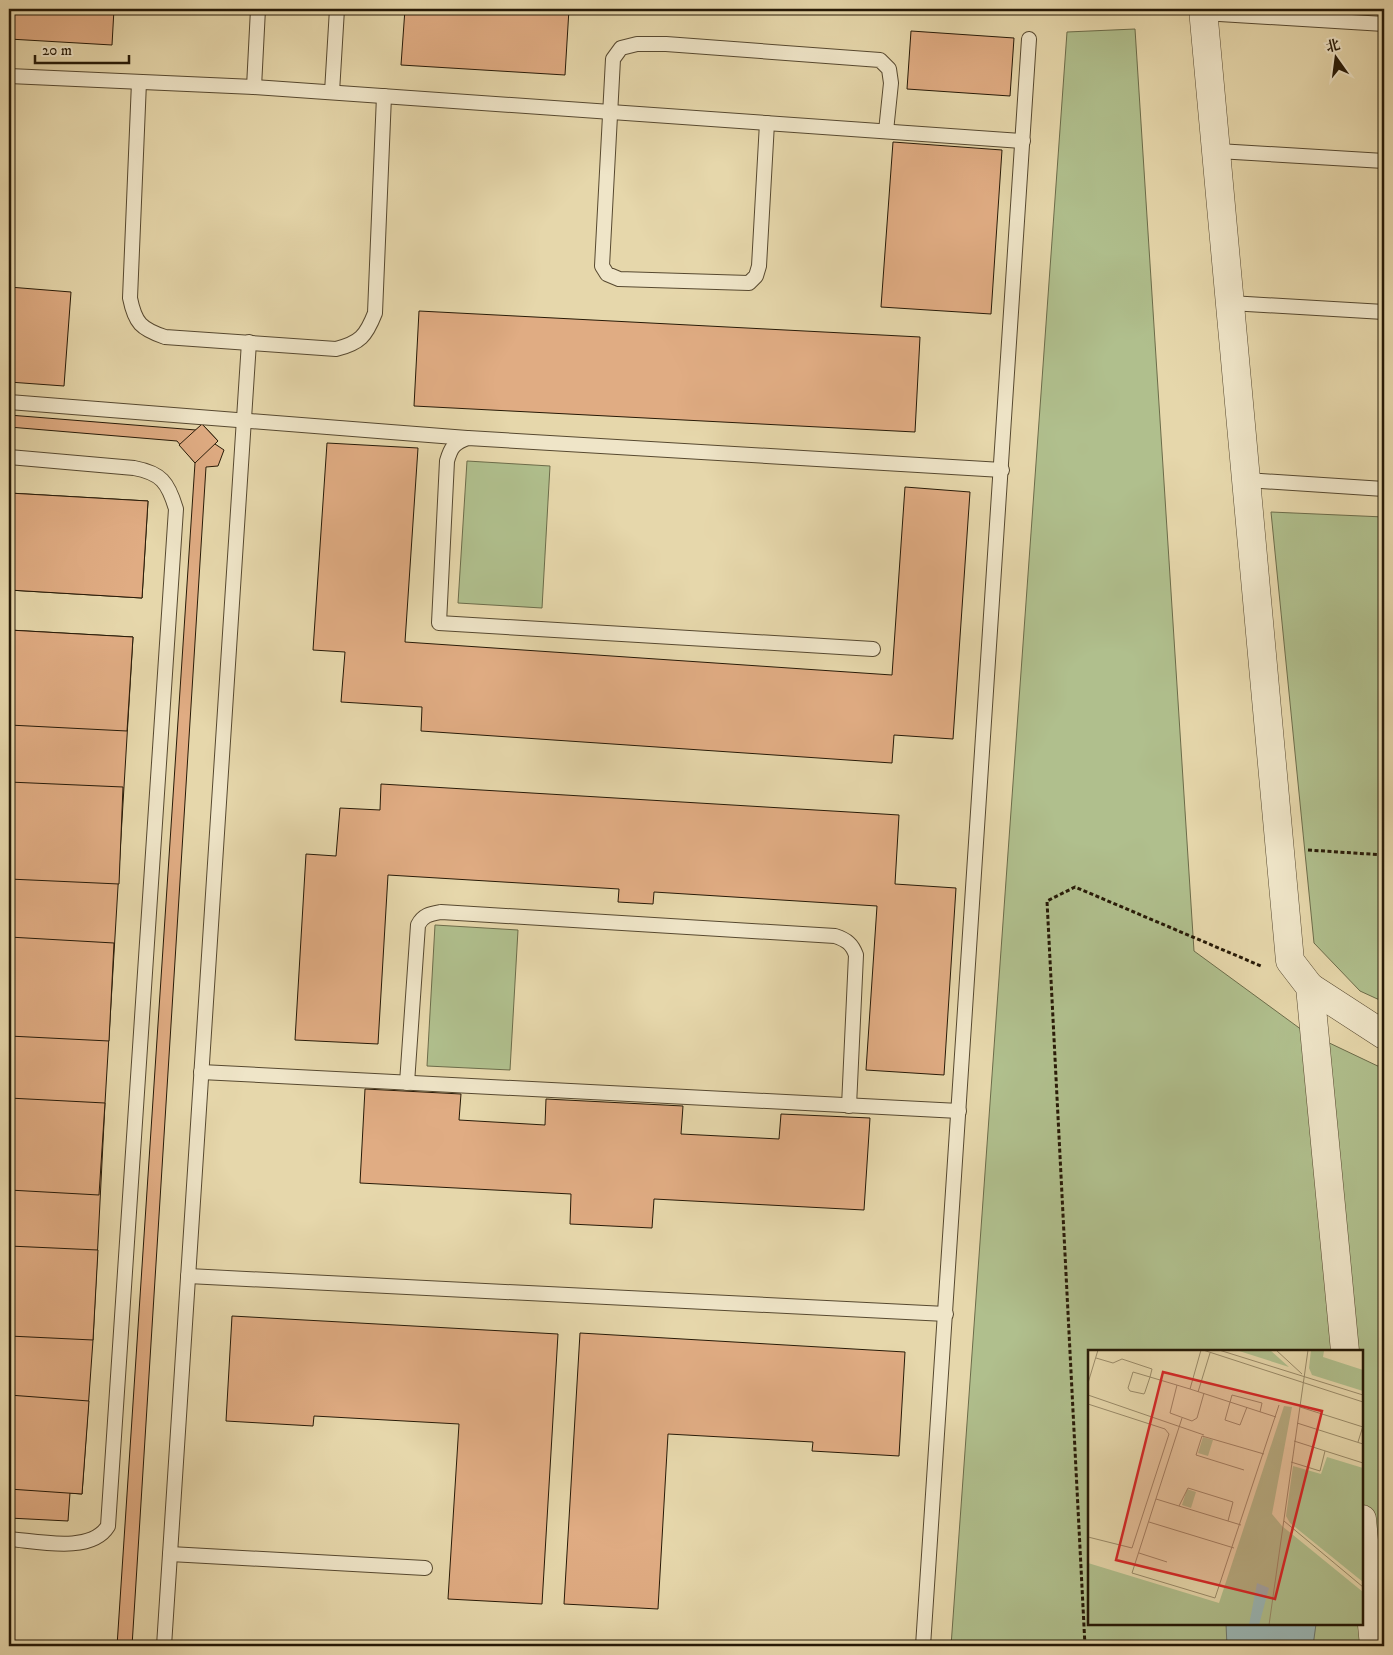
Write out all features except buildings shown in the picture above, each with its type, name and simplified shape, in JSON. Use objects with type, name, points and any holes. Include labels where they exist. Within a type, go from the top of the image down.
[{"type":"street","points":[[1203,11],[1218,151],[1230,303],[1290,961],[1310,987],[1384,1035]]},
{"type":"street","points":[[1310,987],[1345,1350]]},
{"type":"street","points":[[1363,1530],[1374,1646]]},
{"type":"lane","points":[[254,87],[258,9]]},
{"type":"lane","points":[[332,92],[336,9]]},
{"type":"lane","points":[[1203,11],[1384,24]]},
{"type":"lane","points":[[923,1646],[1024,141],[1029,39]]},
{"type":"lane","points":[[767,123],[759,266],[756,276],[749,283],[619,278],[607,274],[602,266],[613,59],[620,48],[637,44],[666,44],[880,60],[889,69],[891,83],[886,131]]},
{"type":"lane","points":[[9,76],[254,87],[1024,141]]},
{"type":"lane","points":[[139,82],[130,298],[133,315],[149,332],[165,337],[336,349],[348,346],[368,332],[375,313],[384,96]]},
{"type":"lane","points":[[1218,151],[1384,161]]},
{"type":"lane","points":[[1230,303],[1384,312]]},
{"type":"lane","points":[[164,1646],[249,342]]},
{"type":"lane","points":[[9,402],[468,438],[1002,470]]},
{"type":"lane","points":[[468,438],[456,442],[450,450],[447,461],[439,623],[873,649]]},
{"type":"lane","points":[[9,457],[152,471],[162,479],[171,492],[176,509],[108,1526],[96,1539],[79,1544],[9,1539]]},
{"type":"lane","points":[[1246,480],[1384,489]]},
{"type":"lane","points":[[407,1083],[418,924],[421,918],[429,914],[441,912],[835,936],[846,940],[853,947],[856,956],[849,1106]]},
{"type":"lane","points":[[201,1072],[959,1111]]},
{"type":"lane","points":[[188,1276],[946,1314]]},
{"type":"lane","points":[[170,1554],[425,1568]]},
{"type":"path","points":[[1280,848],[1384,855]]},
{"type":"path","points":[[1085,1646],[1047,901],[1075,887],[1265,968]]},
{"type":"green space","points":[[1135,29],[1194,951],[1302,1030],[1384,1069],[1384,1646],[951,1646],[1067,32]]},
{"type":"green space","points":[[467,461],[550,466],[542,608],[458,603]]},
{"type":"green space","points":[[1271,512],[1384,517],[1384,1002],[1360,991],[1314,943]]},
{"type":"green space","points":[[435,925],[518,930],[510,1070],[427,1066]]},
{"type":"water","points":[[1226,1625],[1316,1625],[1313,1646],[1227,1646]]}]
